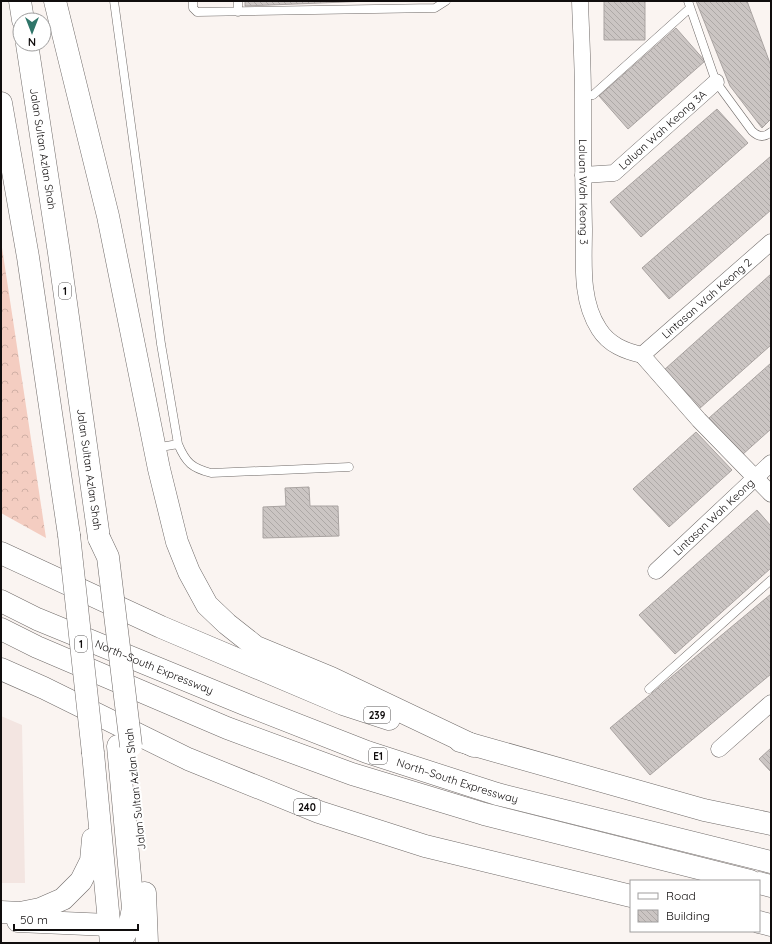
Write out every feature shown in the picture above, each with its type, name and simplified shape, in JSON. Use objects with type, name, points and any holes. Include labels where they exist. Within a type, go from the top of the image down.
[{"type":"main road","points":[[55,1],[108,216],[154,448],[177,542],[189,572],[207,605],[227,624],[256,647],[331,678],[474,746]]},
{"type":"main road","name":"Jalan Sultan Azlan Shah","points":[[28,52],[59,253],[99,538],[108,557],[124,746],[144,878],[147,943]]},
{"type":"main road","name":"1","points":[[1,103],[28,257],[69,535],[93,753],[96,796],[118,938]]},
{"type":"main road","name":"239","points":[[1,552],[161,627],[343,704],[474,746],[704,810],[771,824]]},
{"type":"main road","name":"North–South Expressway","points":[[1,600],[37,619],[367,752],[497,794],[771,862]]},
{"type":"main road","name":"E1","points":[[1,629],[37,647],[227,728],[352,774],[484,814],[746,880]]},
{"type":"main road","name":"240","points":[[1,669],[44,688],[188,759],[319,812],[425,846],[630,896]]},
{"type":"main road","points":[[1,920],[118,938],[131,920],[133,908],[124,746]]},
{"type":"main road","points":[[1,912],[20,913],[40,909],[63,899],[81,881],[91,861],[96,796]]},
{"type":"main road","points":[[760,883],[771,886]]},
{"type":"main road","points":[[760,922],[771,925]]},
{"type":"street","name":"Laluan Wah Keong 3","points":[[580,1],[583,96],[585,286],[589,305],[599,330],[610,342],[623,350],[642,355]]},
{"type":"street","name":"Laluan Wah Keong 3A","points":[[583,175],[614,173],[716,82]]},
{"type":"street","name":"Lintasan Wah Keong 2","points":[[642,355],[771,242]]},
{"type":"street","points":[[642,355],[699,420],[771,494]]},
{"type":"street","name":"Lintasan Wah Keong","points":[[656,571],[771,463]]},
{"type":"street","points":[[719,749],[771,703]]},
{"type":"lane","points":[[114,1],[161,344],[178,444],[183,456],[189,464],[198,469],[211,473],[349,467]]},
{"type":"lane","points":[[193,1],[193,8],[197,12],[435,8],[446,1]]},
{"type":"lane","points":[[238,1],[238,12]]},
{"type":"lane","points":[[583,96],[593,95],[689,5],[716,82],[755,135],[760,137],[766,136],[771,132]]},
{"type":"lane","points":[[154,448],[178,444]]},
{"type":"lane","points":[[649,689],[771,580]]},
{"type":"shaded area","points":[[1,716],[22,725],[25,883],[1,883]]},
{"type":"green space","points":[[1,241],[46,538],[1,513]]},
{"type":"building","points":[[245,1],[370,1],[245,6]]},
{"type":"building","points":[[604,1],[645,1],[645,40],[604,40]]},
{"type":"building","points":[[696,1],[747,1],[771,66],[771,119],[762,128],[730,86]]},
{"type":"building","points":[[676,28],[705,61],[628,129],[599,96]]},
{"type":"building","points":[[717,109],[748,143],[641,237],[610,202]]},
{"type":"building","points":[[771,156],[771,210],[669,299],[642,268]]},
{"type":"building","points":[[771,274],[771,345],[699,409],[664,370]]},
{"type":"building","points":[[771,363],[771,429],[742,455],[709,418]]},
{"type":"building","points":[[696,432],[732,470],[669,527],[633,489]]},
{"type":"building","points":[[309,487],[310,506],[338,506],[339,536],[263,538],[263,507],[286,506],[285,488]]},
{"type":"building","points":[[757,510],[771,526],[771,568],[675,654],[639,615]]},
{"type":"building","points":[[771,594],[771,674],[650,775],[610,728]]},
{"type":"building","points":[[771,748],[771,772],[759,759]]}]
